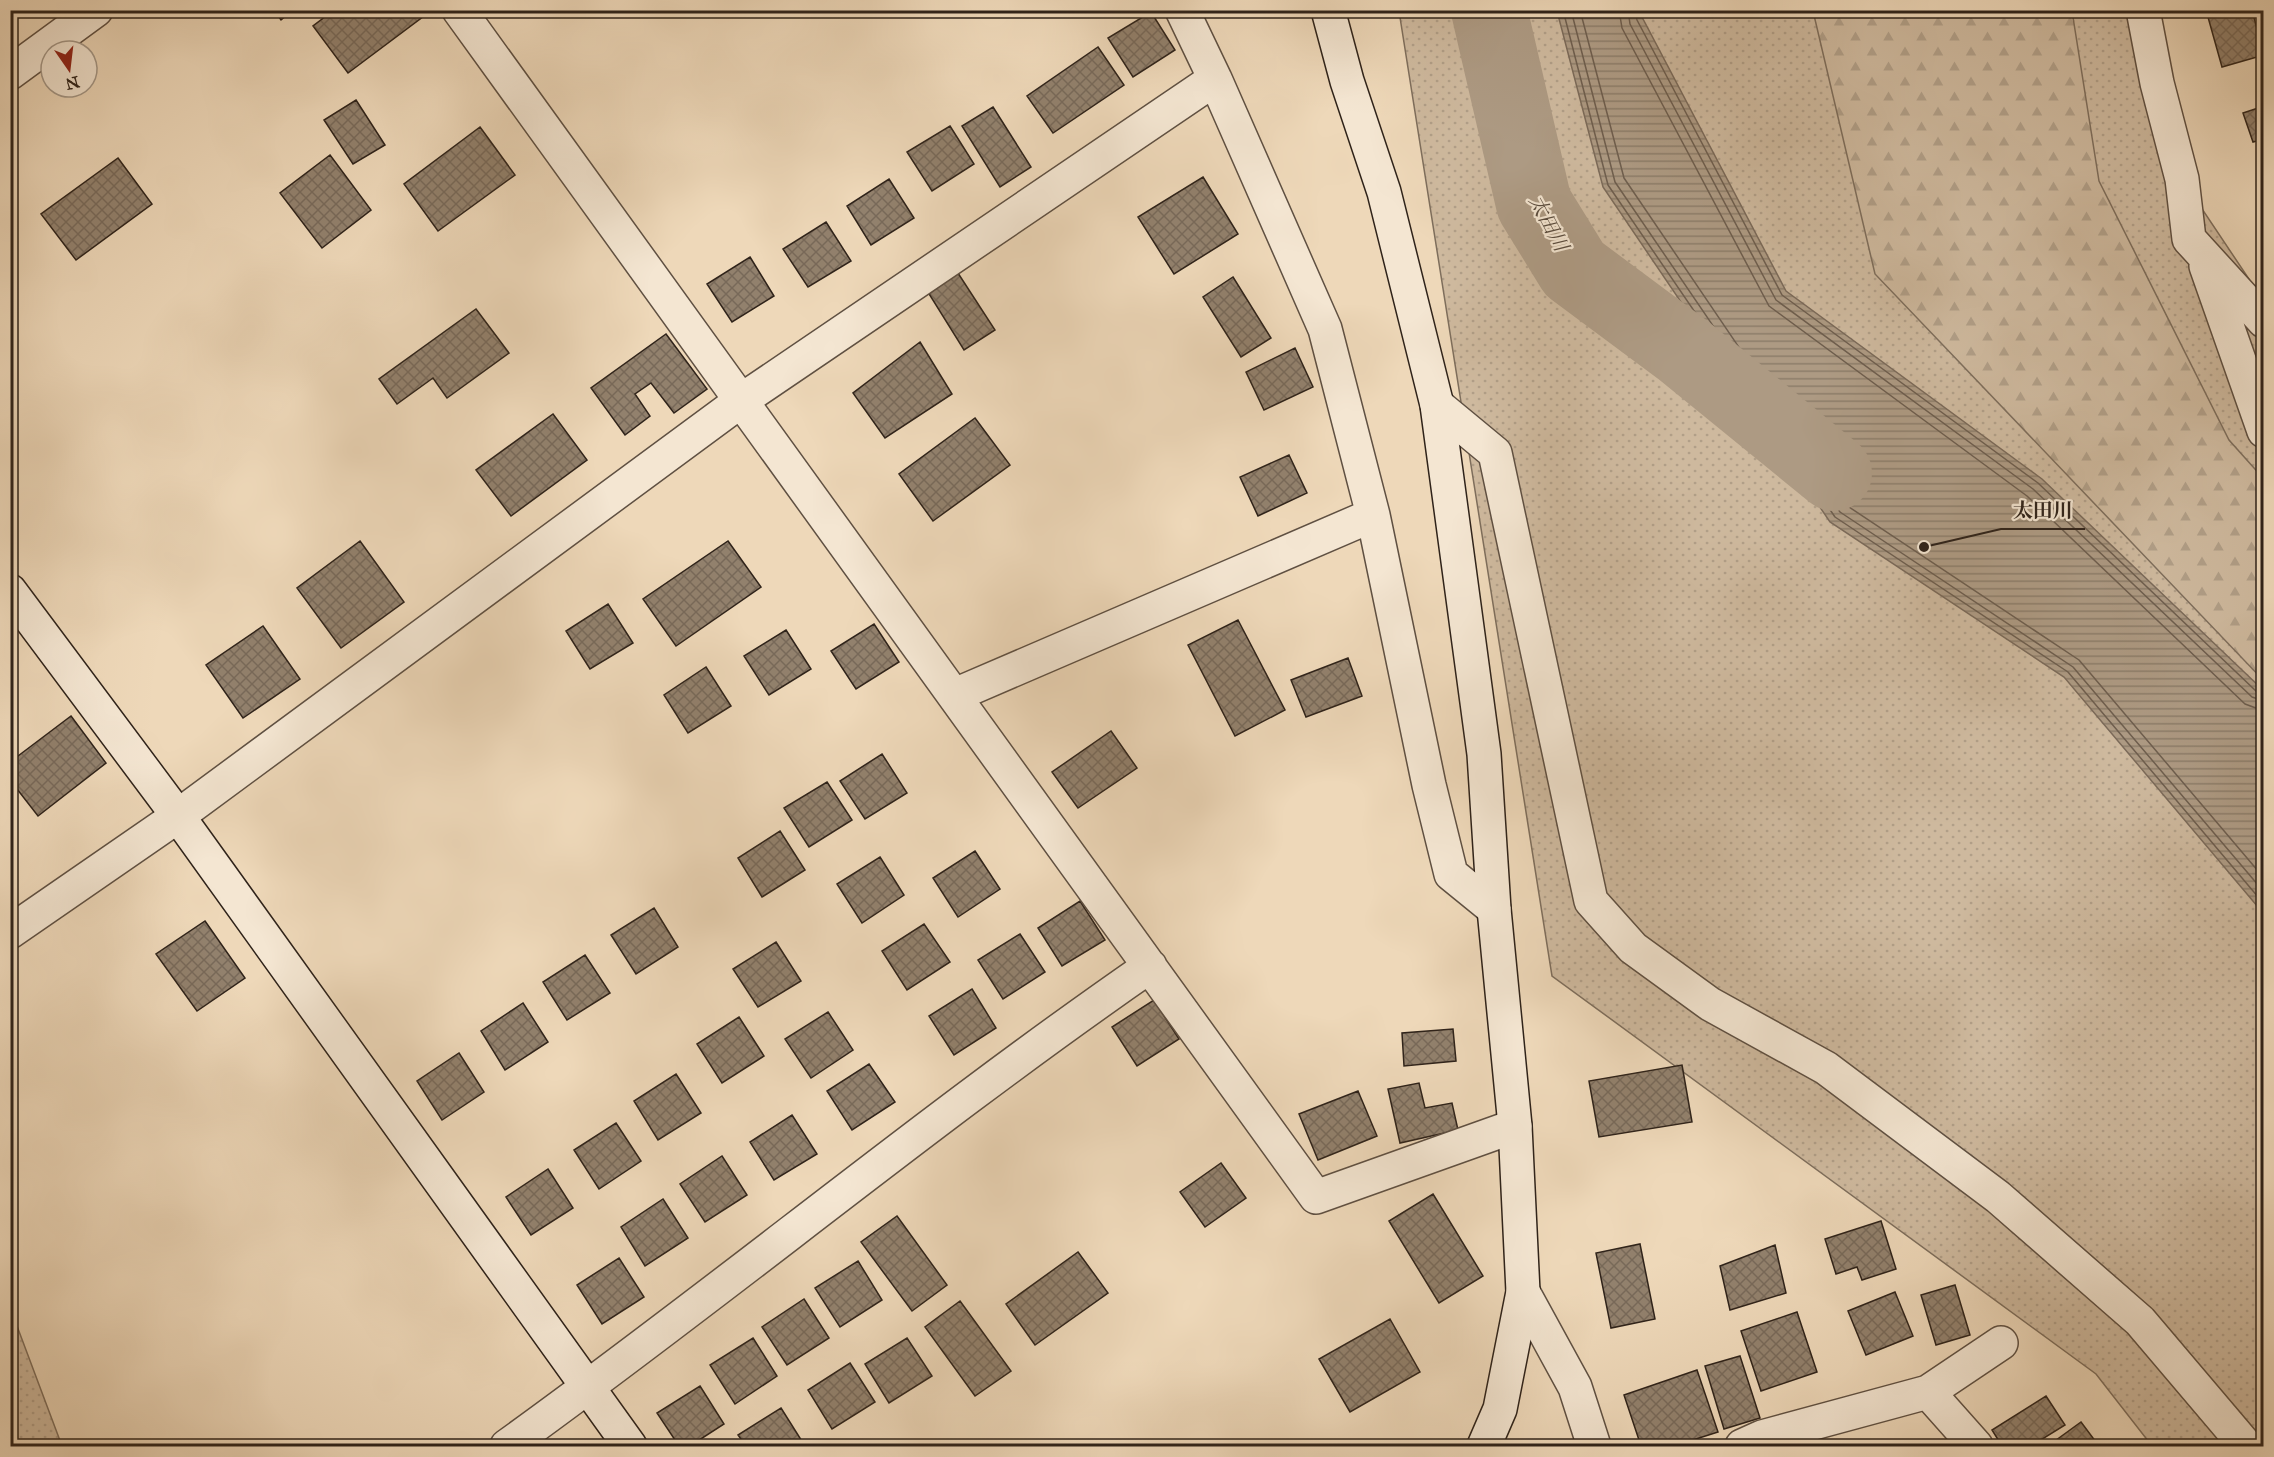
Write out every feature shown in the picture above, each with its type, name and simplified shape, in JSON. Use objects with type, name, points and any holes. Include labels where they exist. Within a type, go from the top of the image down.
[{"type":"street","points":[[10,73],[96,10]]},
{"type":"street","points":[[459,10],[1316,1197],[1515,1126]]},
{"type":"street","points":[[1182,10],[1215,78],[1325,329],[1373,515],[1427,773],[1451,874],[1494,909]]},
{"type":"street","points":[[1328,10],[1347,81],[1384,192],[1437,405],[1484,754],[1494,909],[1515,1126],[1522,1292],[1500,1409],[1484,1446]]},
{"type":"street","points":[[2143,10],[2157,83],[2182,179],[2190,239],[2202,256],[2264,321]]},
{"type":"street","points":[[10,932],[178,816],[742,400],[1215,78]]},
{"type":"street","points":[[2202,256],[2264,431]]},
{"type":"street","points":[[1437,405],[1495,453],[1591,901],[1642,955],[1710,1004],[1826,1068],[1998,1197],[2140,1321],[2246,1446]]},
{"type":"street","points":[[955,695],[1373,515]]},
{"type":"street","points":[[10,591],[178,816],[630,1446]]},
{"type":"street","points":[[507,1446],[588,1388],[1058,1030],[1150,966]]},
{"type":"street","points":[[1522,1292],[1575,1387],[1594,1446]]},
{"type":"street","points":[[1742,1446],[1762,1437],[1928,1392],[2001,1343]]},
{"type":"street","points":[[1928,1392],[1976,1446]]},
{"type":"green space","points":[[1399,11],[2150,11],[2182,179],[2263,300],[2263,1446],[2152,1446],[2096,1374],[1552,976]]},
{"type":"green space","points":[[1813,11],[2072,11],[2099,181],[2229,440],[2263,478],[2263,680],[1875,274]]},
{"type":"green space","points":[[11,1310],[62,1446],[11,1446]]},
{"type":"water","points":[[1557,11],[1641,11],[1642,17],[1786,291],[2042,479],[2263,690],[2263,913],[2064,677],[1830,522],[1603,187]]},
{"type":"building","points":[[274,10],[293,10],[281,20]]},
{"type":"building","points":[[334,10],[420,10],[424,16],[348,73],[313,26]]},
{"type":"building","points":[[2206,10],[2252,10],[2264,55],[2222,67]]},
{"type":"building","points":[[1151,12],[1175,50],[1133,77],[1108,38]]},
{"type":"building","points":[[1098,47],[1124,85],[1053,133],[1027,96]]},
{"type":"building","points":[[356,100],[385,145],[353,164],[324,120]]},
{"type":"building","points":[[2264,106],[2264,139],[2253,142],[2243,113]]},
{"type":"building","points":[[993,107],[1031,167],[1000,187],[962,126]]},
{"type":"building","points":[[950,126],[974,164],[932,191],[907,152]]},
{"type":"building","points":[[480,127],[515,175],[438,231],[404,184]]},
{"type":"building","points":[[330,155],[371,210],[322,248],[280,193]]},
{"type":"building","points":[[118,158],[152,204],[76,260],[41,214]]},
{"type":"building","points":[[1203,177],[1238,234],[1174,274],[1138,217]]},
{"type":"building","points":[[889,179],[914,218],[871,245],[847,206]]},
{"type":"building","points":[[826,222],[851,261],[808,287],[783,249]]},
{"type":"building","points":[[750,257],[774,296],[732,322],[707,284]]},
{"type":"building","points":[[956,270],[995,330],[964,350],[926,289]]},
{"type":"building","points":[[1233,277],[1271,338],[1241,357],[1203,297]]},
{"type":"building","points":[[476,309],[509,353],[447,398],[433,378],[397,404],[379,379]]},
{"type":"building","points":[[666,334],[707,389],[674,413],[651,383],[635,394],[650,416],[625,435],[591,388]]},
{"type":"building","points":[[920,342],[952,394],[885,438],[853,393]]},
{"type":"building","points":[[1295,348],[1313,387],[1264,410],[1246,372]]},
{"type":"building","points":[[553,414],[587,460],[511,516],[476,470]]},
{"type":"building","points":[[975,418],[1010,465],[933,521],[899,474]]},
{"type":"building","points":[[1289,455],[1307,493],[1258,516],[1240,477]]},
{"type":"building","points":[[360,541],[404,602],[341,648],[297,588]]},
{"type":"building","points":[[728,541],[761,587],[676,646],[643,599]]},
{"type":"building","points":[[608,604],[633,643],[590,669],[566,631]]},
{"type":"building","points":[[1238,620],[1285,710],[1235,736],[1188,645]]},
{"type":"building","points":[[874,624],[899,662],[856,689],[831,651]]},
{"type":"building","points":[[263,626],[300,679],[243,718],[206,665]]},
{"type":"building","points":[[786,630],[811,669],[769,695],[744,656]]},
{"type":"building","points":[[1348,658],[1362,696],[1306,717],[1291,680]]},
{"type":"building","points":[[706,667],[731,706],[688,733],[664,695]]},
{"type":"building","points":[[71,716],[106,763],[38,816],[10,780],[10,762]]},
{"type":"building","points":[[1111,731],[1137,768],[1078,808],[1052,772]]},
{"type":"building","points":[[882,754],[907,793],[865,819],[840,781]]},
{"type":"building","points":[[827,782],[852,820],[809,847],[784,808]]},
{"type":"building","points":[[780,831],[805,870],[762,897],[738,858]]},
{"type":"building","points":[[975,851],[1000,889],[958,917],[933,878]]},
{"type":"building","points":[[880,857],[904,895],[862,923],[837,884]]},
{"type":"building","points":[[1080,901],[1105,940],[1062,966],[1038,928]]},
{"type":"building","points":[[654,908],[678,947],[636,974],[611,935]]},
{"type":"building","points":[[205,921],[245,978],[197,1011],[156,954]]},
{"type":"building","points":[[924,924],[950,962],[907,990],[882,951]]},
{"type":"building","points":[[1020,934],[1045,972],[1003,999],[978,960]]},
{"type":"building","points":[[776,942],[801,981],[758,1007],[733,969]]},
{"type":"building","points":[[585,955],[610,993],[567,1020],[543,982]]},
{"type":"building","points":[[972,989],[996,1028],[954,1055],[929,1016]]},
{"type":"building","points":[[1154,1000],[1179,1039],[1137,1066],[1112,1027]]},
{"type":"building","points":[[523,1003],[548,1042],[505,1070],[481,1031]]},
{"type":"building","points":[[828,1012],[853,1050],[811,1078],[785,1039]]},
{"type":"building","points":[[739,1017],[764,1056],[722,1083],[697,1044]]},
{"type":"building","points":[[1453,1029],[1456,1061],[1404,1066],[1402,1033]]},
{"type":"building","points":[[459,1053],[484,1092],[442,1120],[417,1081]]},
{"type":"building","points":[[869,1064],[895,1102],[852,1130],[827,1091]]},
{"type":"building","points":[[1682,1065],[1692,1122],[1599,1137],[1589,1081]]},
{"type":"building","points":[[676,1074],[701,1113],[658,1140],[634,1101]]},
{"type":"building","points":[[1419,1083],[1425,1108],[1452,1103],[1458,1130],[1400,1143],[1388,1089]]},
{"type":"building","points":[[1358,1091],[1377,1136],[1318,1160],[1299,1114]]},
{"type":"building","points":[[792,1115],[817,1154],[774,1180],[750,1142]]},
{"type":"building","points":[[616,1123],[641,1161],[599,1189],[574,1150]]},
{"type":"building","points":[[722,1156],[747,1195],[705,1222],[680,1184]]},
{"type":"building","points":[[1221,1163],[1246,1198],[1205,1227],[1180,1192]]},
{"type":"building","points":[[548,1169],[573,1208],[531,1235],[506,1197]]},
{"type":"building","points":[[1433,1194],[1483,1276],[1439,1303],[1389,1221]]},
{"type":"building","points":[[663,1199],[688,1238],[645,1266],[621,1227]]},
{"type":"building","points":[[897,1216],[947,1285],[912,1311],[861,1242]]},
{"type":"building","points":[[1881,1221],[1896,1269],[1862,1280],[1857,1267],[1836,1274],[1825,1239]]},
{"type":"building","points":[[1640,1244],[1655,1319],[1611,1328],[1596,1253]]},
{"type":"building","points":[[1775,1245],[1786,1293],[1730,1310],[1720,1266]]},
{"type":"building","points":[[1078,1252],[1108,1293],[1035,1345],[1006,1304]]},
{"type":"building","points":[[619,1258],[644,1297],[602,1324],[577,1285]]},
{"type":"building","points":[[858,1261],[882,1300],[840,1327],[815,1288]]},
{"type":"building","points":[[1955,1285],[1970,1335],[1936,1345],[1921,1295]]},
{"type":"building","points":[[1895,1292],[1913,1336],[1866,1355],[1848,1311]]},
{"type":"building","points":[[804,1299],[829,1338],[787,1365],[762,1327]]},
{"type":"building","points":[[960,1301],[1011,1371],[975,1396],[925,1327]]},
{"type":"building","points":[[1797,1312],[1817,1372],[1761,1391],[1741,1331]]},
{"type":"building","points":[[1390,1319],[1420,1372],[1350,1412],[1319,1359]]},
{"type":"building","points":[[753,1338],[777,1376],[735,1404],[710,1365]]},
{"type":"building","points":[[907,1338],[932,1376],[889,1403],[865,1364]]},
{"type":"building","points":[[1740,1356],[1760,1418],[1724,1429],[1705,1366]]},
{"type":"building","points":[[850,1363],[875,1402],[832,1429],[808,1390]]},
{"type":"building","points":[[1697,1370],[1718,1432],[1674,1446],[1641,1446],[1624,1395]]},
{"type":"building","points":[[700,1386],[724,1424],[690,1446],[679,1446],[657,1413]]},
{"type":"building","points":[[2046,1396],[2065,1425],[2031,1446],[2002,1446],[1992,1430]]},
{"type":"building","points":[[781,1408],[805,1446],[746,1446],[738,1435]]},
{"type":"building","points":[[2081,1422],[2096,1442],[2090,1446],[2048,1446]]},
{"type":"waterway","name":"太田川","points":[[1489,10],[1534,204],[1574,269],[1683,350],[1834,473]]},
{"type":"place","name":"太田川","points":[[1924,547]]}]
